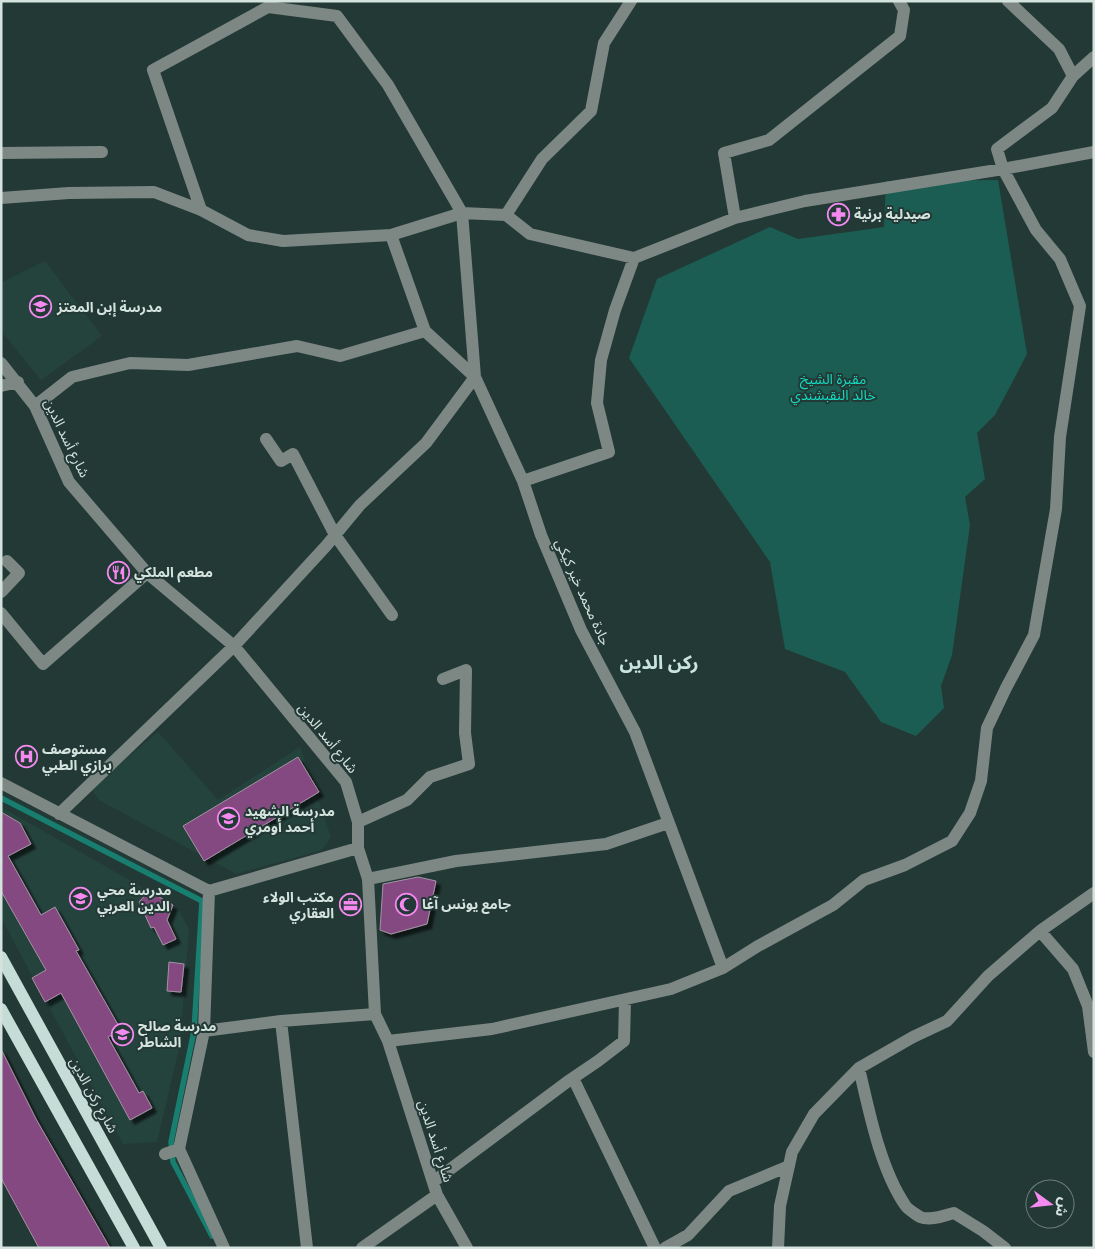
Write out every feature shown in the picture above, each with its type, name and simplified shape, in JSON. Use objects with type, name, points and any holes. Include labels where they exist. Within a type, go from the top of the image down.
[{"type":"main road","name":"شارع ركن الدين","points":[[1,957],[161,1248]]},
{"type":"main road","points":[[3,1015],[134,1248]]},
{"type":"street","points":[[506,215],[542,159],[591,111],[604,43],[631,1]]},
{"type":"street","points":[[735,218],[724,153],[770,140],[900,36],[904,10],[899,1]]},
{"type":"street","points":[[1008,1],[1059,49],[1073,76]]},
{"type":"street","points":[[59,814],[234,646],[360,505],[426,443],[474,377],[462,212],[388,85],[337,16],[279,5],[268,7],[153,70],[201,210]]},
{"type":"street","points":[[388,1041],[492,1029],[671,990],[723,968],[758,946],[833,905],[864,880],[905,865],[952,841],[970,813],[981,781],[987,728],[1034,635],[1056,509],[1060,437],[1080,306],[1060,259],[1036,230],[1003,169],[996,150],[1052,108],[1073,76],[1094,57]]},
{"type":"street","points":[[1,153],[102,152]]},
{"type":"street","points":[[1,198],[68,193],[154,192],[201,210],[248,235],[283,241],[391,235],[462,212],[506,215],[530,234],[634,258],[735,218],[805,201],[1003,169],[1094,152]]},
{"type":"street","points":[[391,235],[425,330],[474,377]]},
{"type":"street","points":[[523,481],[609,452],[597,403],[601,360],[615,310],[634,258]]},
{"type":"street","points":[[36,406],[72,377],[130,363],[188,365],[297,346],[340,356],[425,330]]},
{"type":"street","name":"شارع أسد الدين","points":[[1,363],[36,406],[69,482],[147,573],[234,646],[346,782],[358,822],[358,848],[368,879],[375,1014],[388,1041],[437,1195],[467,1248]]},
{"type":"street","name":"جادة محمد خير كيكي","points":[[474,377],[523,481],[542,535],[582,630],[636,732],[723,968]]},
{"type":"street","points":[[1,386],[18,382]]},
{"type":"street","points":[[266,439],[281,462],[293,454],[335,535],[392,615]]},
{"type":"street","points":[[1,592],[19,573],[7,561]]},
{"type":"street","points":[[1,613],[43,664],[147,573]]},
{"type":"street","points":[[358,822],[407,800],[430,777],[469,764],[465,733],[466,670],[443,680]]},
{"type":"street","points":[[1,783],[209,891],[358,848]]},
{"type":"street","points":[[368,879],[456,861],[606,844],[668,823]]},
{"type":"street","points":[[209,891],[204,1031],[179,1149],[224,1248]]},
{"type":"street","points":[[778,1248],[780,1206],[792,1152],[814,1114],[859,1068],[913,1037],[946,1021],[988,976],[1040,931],[1094,893]]},
{"type":"street","points":[[1040,931],[1073,969],[1088,1006],[1094,1052]]},
{"type":"street","points":[[433,1182],[624,1041],[625,1000]]},
{"type":"street","points":[[204,1031],[280,1021],[375,1014]]},
{"type":"street","points":[[280,1021],[307,1248]]},
{"type":"street","points":[[859,1068],[870,1117],[889,1175],[906,1207],[922,1218],[938,1218],[954,1214],[983,1231],[1005,1248]]},
{"type":"street","points":[[573,1078],[655,1248]]},
{"type":"street","points":[[165,1154],[179,1149]]},
{"type":"street","points":[[665,1248],[688,1235],[729,1191],[789,1166]]},
{"type":"street","points":[[362,1248],[437,1195]]},
{"type":"shaded area","name":"مدرسة إبن المعتز","points":[[45,261],[102,336],[41,380],[1,331],[1,283]]},
{"type":"shaded area","name":"مدرسة الشهيد أحمد أومري","points":[[158,732],[218,800],[300,747],[331,837],[322,850],[236,874],[99,800],[91,788]]},
{"type":"shaded area","points":[[1,807],[177,907],[189,929],[180,1044],[157,1142],[123,1144],[1,918]]},
{"type":"green space","name":"مقبرة الشيخ خالد النقبشندي","points":[[998,180],[1027,354],[995,415],[977,433],[985,479],[965,497],[970,525],[952,655],[941,686],[944,708],[916,736],[881,722],[845,672],[785,649],[770,562],[629,358],[657,279],[770,227],[798,239],[884,227],[886,181]]},
{"type":"building","points":[[298,757],[319,792],[204,861],[183,826]]},
{"type":"building","points":[[1,812],[20,823],[31,844],[8,856],[41,915],[55,907],[79,950],[76,951],[121,1030],[108,1037],[139,1093],[143,1091],[152,1108],[130,1120],[61,993],[45,1002],[32,978],[46,970],[1,891]]},
{"type":"building","name":"جامع يونس آغا","points":[[418,877],[436,881],[427,924],[391,934],[380,930],[383,884]]},
{"type":"building","points":[[149,891],[173,905],[167,920],[176,939],[163,945],[154,927],[151,928],[139,902]]},
{"type":"building","points":[[169,962],[184,964],[181,992],[167,991]]},
{"type":"building","points":[[1,1049],[36,1119],[110,1248],[39,1248],[1,1178]]},
{"type":"waterway","points":[[1,798],[202,901],[194,1031],[171,1142],[173,1162],[212,1236]]},
{"type":"place","name":"صيدلية برنية","points":[[838,214]]},
{"type":"place","name":"مدرسة إبن المعتز","points":[[41,307]]},
{"type":"place","name":"مطعم الملكي","points":[[118,572]]},
{"type":"place","name":"مستوصف برازي الطبي","points":[[26,757]]},
{"type":"place","name":"مدرسة الشهيد أحمد أومري","points":[[229,819]]},
{"type":"place","name":"مدرسة محي الدين العربي","points":[[81,898]]},
{"type":"place","name":"جامع يونس آغا","points":[[406,904]]},
{"type":"place","name":"مكتب الولاء العقاري","points":[[350,905]]},
{"type":"place","name":"مدرسة صالح الشاطر","points":[[122,1034]]},
{"type":"district","name":"ركن الدين","points":[[659,662]]}]
